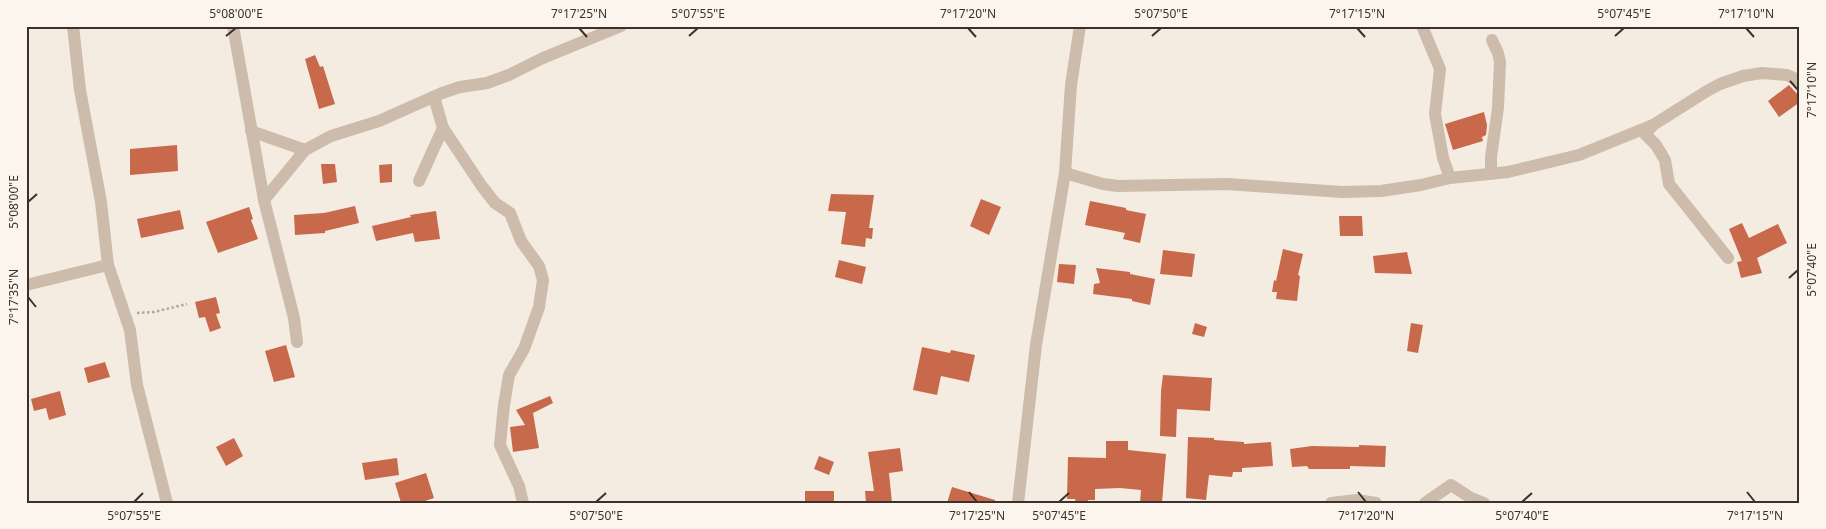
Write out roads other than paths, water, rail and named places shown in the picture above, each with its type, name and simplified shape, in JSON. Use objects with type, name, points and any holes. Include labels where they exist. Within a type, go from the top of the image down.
[{"type":"street","points":[[73,26],[80,90],[101,202],[108,265],[130,330],[137,385],[167,503]]},
{"type":"street","points":[[233,26],[250,131],[264,200],[294,318],[297,342]]},
{"type":"street","points":[[264,200],[305,150],[331,136],[379,121],[460,87],[495,80],[621,26]]},
{"type":"street","points":[[1018,503],[1035,354],[1065,173],[1071,85],[1080,26]]},
{"type":"street","points":[[1422,26],[1440,69],[1435,114],[1450,178]]},
{"type":"street","points":[[1491,174],[1491,157],[1498,108],[1500,62],[1492,40]]},
{"type":"street","points":[[1065,173],[1103,184],[1118,186],[1227,184],[1342,192],[1381,191],[1450,178],[1508,172],[1579,155],[1652,126],[1707,91],[1742,76],[1762,73],[1787,75],[1800,81]]},
{"type":"street","points":[[434,97],[443,128],[491,197],[510,213],[521,242],[539,266],[543,280],[539,307],[524,349],[509,375],[500,445],[519,486],[523,503]]},
{"type":"street","points":[[1652,126],[1645,134],[1656,145],[1665,160],[1668,184],[1728,258]]},
{"type":"street","points":[[419,181],[443,128]]},
{"type":"street","points":[[250,131],[305,150]]},
{"type":"street","points":[[26,285],[108,265]]},
{"type":"street","points":[[1425,503],[1451,485],[1471,498],[1484,503]]},
{"type":"street","points":[[1331,503],[1357,500],[1376,503]]}]
